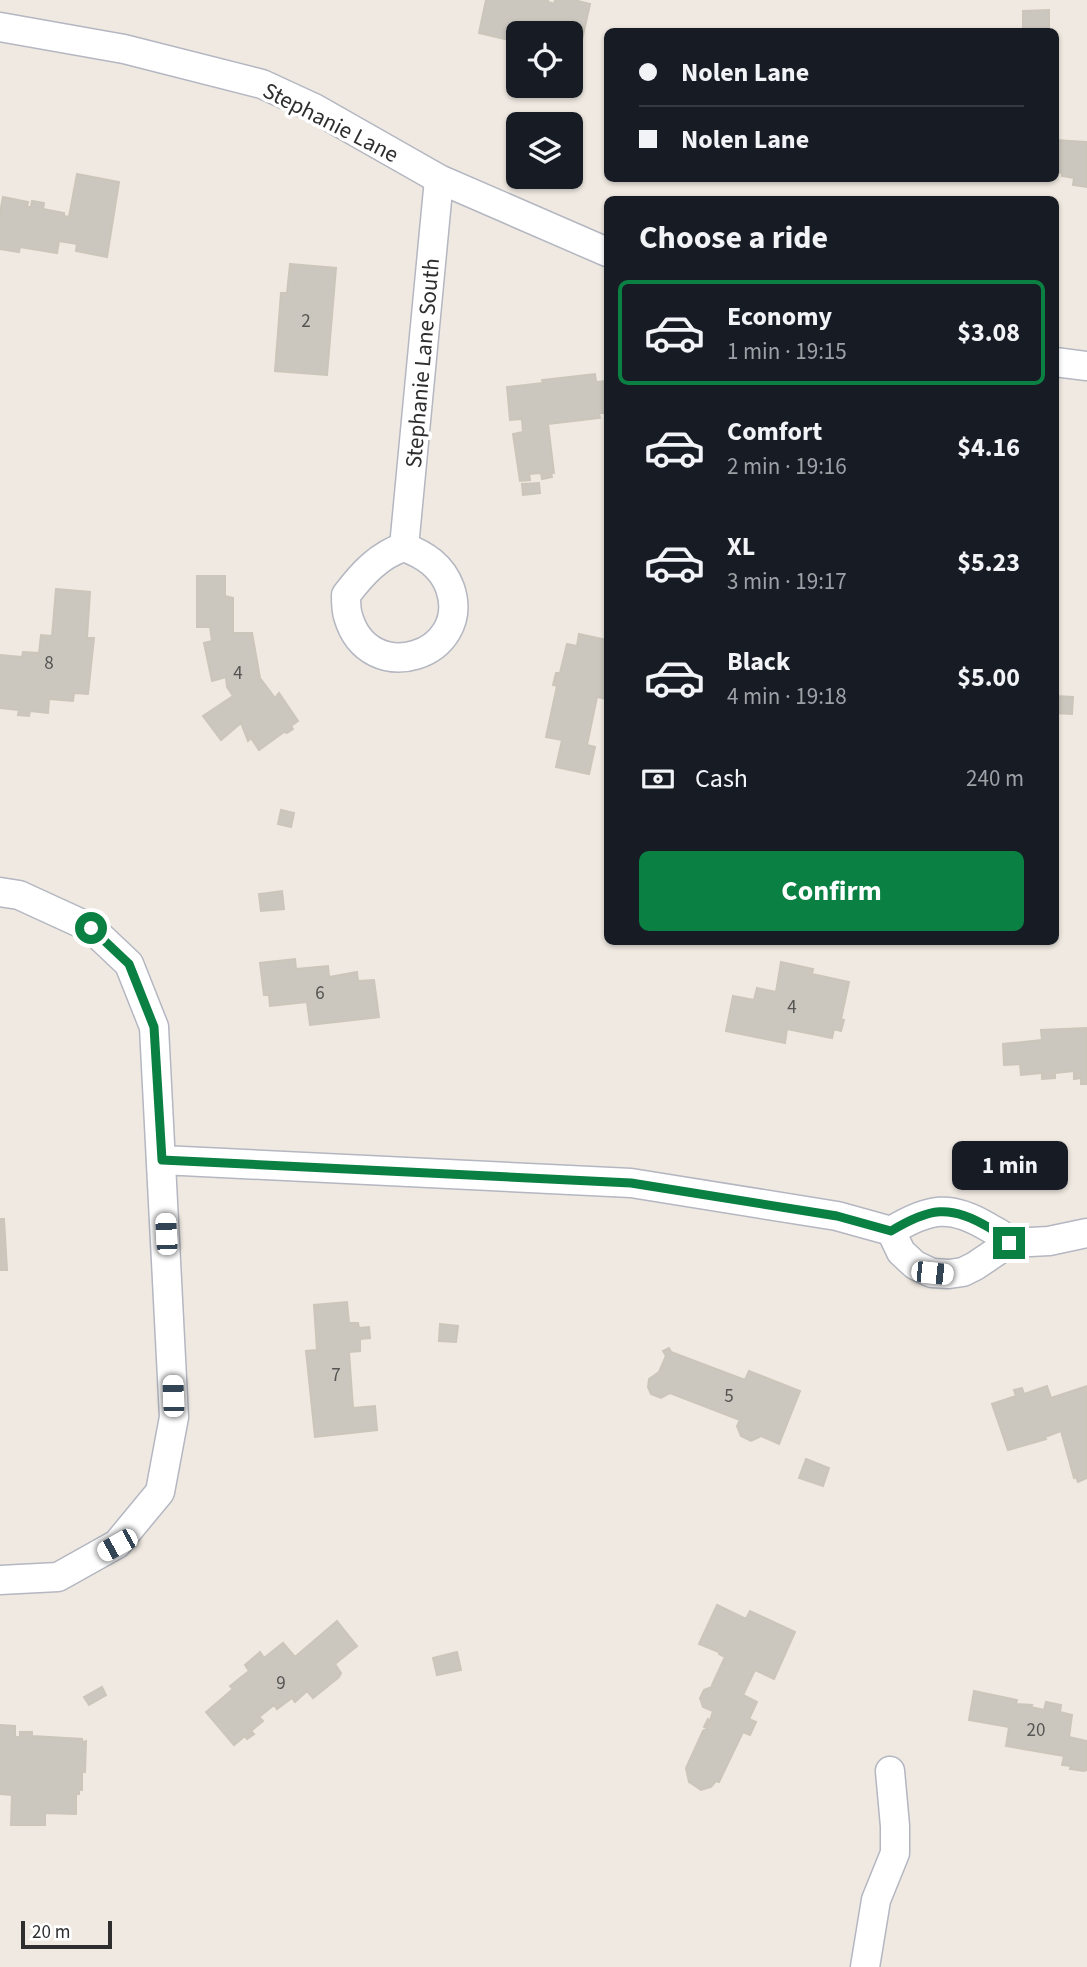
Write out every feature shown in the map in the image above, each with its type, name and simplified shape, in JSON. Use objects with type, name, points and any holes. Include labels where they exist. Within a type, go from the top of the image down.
[{"type":"street","name":"Stephanie Lane","points":[[0,27],[124,49],[262,84],[314,108],[439,179],[604,251]]},
{"type":"street","name":"Stephanie Lane South","points":[[404,547],[439,179]]},
{"type":"street","points":[[1059,362],[1087,366]]},
{"type":"street","points":[[0,891],[19,895],[91,928],[129,964],[154,1027],[174,1417],[160,1492],[117,1545],[58,1577],[0,1580]]},
{"type":"street","points":[[162,1160],[631,1183],[837,1216],[891,1231],[922,1216],[937,1212],[955,1212],[973,1217],[1003,1234],[1009,1243]]},
{"type":"street","points":[[891,1231],[901,1252],[915,1265],[932,1273],[949,1275],[963,1272],[988,1259],[1009,1243],[1049,1241],[1087,1233]]},
{"type":"street","points":[[865,1967],[876,1900],[895,1853],[890,1771]]},
{"type":"building","points":[[486,0],[548,0],[554,4],[555,0],[574,0],[590,4],[583,35],[583,21],[506,21],[506,39],[479,33]]},
{"type":"building","points":[[1049,10],[1049,28],[1023,28],[1023,11]]},
{"type":"building","points":[[1059,140],[1087,142],[1087,187],[1073,185],[1074,178],[1062,176],[1059,172]]},
{"type":"building","points":[[77,174],[119,182],[107,257],[76,251],[77,244],[59,241],[57,253],[20,247],[19,252],[0,249],[3,197],[28,202],[27,207],[31,207],[32,201],[44,203],[43,209],[64,213],[64,216],[69,217]]},
{"type":"building","points":[[290,264],[336,268],[327,375],[275,371],[281,293],[287,293]]},
{"type":"building","points":[[595,374],[596,382],[604,381],[604,413],[599,413],[600,418],[548,424],[554,473],[551,473],[552,477],[542,479],[541,473],[529,474],[530,480],[520,481],[513,434],[523,432],[522,419],[510,420],[507,387],[543,383],[542,380]]},
{"type":"building","points":[[539,483],[540,493],[523,495],[522,484]]},
{"type":"building","points":[[197,576],[225,576],[225,596],[233,598],[233,633],[252,633],[260,678],[275,698],[279,693],[298,721],[291,726],[293,729],[284,732],[259,750],[251,738],[248,741],[241,723],[221,740],[203,716],[233,696],[227,687],[226,677],[212,681],[204,643],[212,641],[210,627],[197,627]]},
{"type":"building","points":[[56,589],[90,592],[87,638],[94,638],[88,694],[74,693],[73,701],[49,699],[48,713],[30,711],[29,716],[18,715],[19,710],[0,708],[0,655],[22,657],[23,652],[39,653],[41,635],[52,636]]},
{"type":"building","points":[[579,634],[604,639],[604,698],[597,697],[587,745],[595,747],[589,774],[556,767],[562,740],[546,737],[557,686],[553,685],[556,673],[560,673],[567,644],[577,646]]},
{"type":"building","points":[[1059,696],[1073,697],[1072,714],[1059,713]]},
{"type":"building","points":[[281,810],[294,813],[291,827],[278,824]]},
{"type":"building","points":[[282,891],[284,909],[261,911],[259,894]]},
{"type":"building","points":[[295,959],[296,969],[328,966],[329,977],[357,972],[358,981],[374,980],[379,1017],[310,1025],[307,1002],[270,1006],[269,995],[264,995],[260,963]]},
{"type":"building","points":[[781,962],[813,969],[812,974],[849,982],[841,1031],[834,1029],[832,1038],[787,1029],[785,1043],[726,1031],[733,996],[754,1000],[757,988],[776,992]]},
{"type":"building","points":[[1087,1028],[1087,1084],[1081,1084],[1081,1078],[1074,1079],[1074,1071],[1055,1073],[1055,1078],[1042,1079],[1042,1073],[1021,1075],[1020,1064],[1004,1065],[1003,1044],[1042,1040],[1041,1030]]},
{"type":"building","points":[[0,1219],[4,1219],[7,1270],[0,1270]]},
{"type":"building","points":[[347,1302],[349,1323],[358,1323],[359,1328],[369,1327],[370,1338],[360,1339],[360,1351],[349,1352],[353,1408],[375,1406],[377,1430],[315,1437],[306,1351],[317,1350],[314,1305]]},
{"type":"building","points":[[440,1324],[458,1326],[456,1342],[439,1341]]},
{"type":"building","points":[[669,1348],[671,1352],[745,1380],[749,1371],[800,1391],[779,1444],[761,1436],[751,1441],[741,1436],[737,1426],[740,1420],[670,1393],[661,1398],[651,1394],[649,1379],[659,1372],[666,1356],[663,1351]]},
{"type":"building","points":[[1047,1386],[1051,1398],[1087,1386],[1087,1478],[1078,1482],[1076,1477],[1074,1478],[1061,1431],[1045,1437],[1046,1439],[1008,1450],[992,1404],[1016,1396],[1014,1390],[1022,1388],[1024,1394]]},
{"type":"building","points":[[806,1459],[829,1468],[823,1486],[799,1478]]},
{"type":"building","points":[[717,1605],[746,1619],[750,1611],[795,1632],[774,1679],[755,1670],[743,1695],[757,1702],[749,1719],[756,1722],[750,1735],[743,1732],[719,1782],[716,1781],[711,1787],[701,1790],[689,1782],[686,1768],[713,1711],[703,1707],[700,1698],[704,1690],[714,1686],[712,1685],[725,1657],[699,1644]]},
{"type":"building","points":[[337,1621],[357,1646],[335,1664],[341,1673],[339,1677],[313,1698],[307,1691],[295,1702],[292,1698],[277,1709],[274,1705],[259,1717],[263,1721],[251,1731],[254,1734],[247,1739],[245,1736],[234,1745],[206,1712],[233,1689],[230,1686],[249,1671],[245,1665],[260,1652],[264,1658],[283,1643],[295,1657]]},
{"type":"building","points":[[457,1652],[461,1670],[437,1675],[433,1658]]},
{"type":"building","points":[[102,1687],[106,1695],[89,1705],[84,1697]]},
{"type":"building","points":[[974,1691],[1017,1700],[1016,1704],[1032,1705],[1031,1707],[1044,1710],[1046,1702],[1061,1705],[1060,1712],[1072,1715],[1069,1737],[1087,1741],[1087,1770],[1070,1769],[1071,1766],[1062,1765],[1064,1756],[1006,1746],[1009,1727],[969,1720]]},
{"type":"building","points":[[0,1725],[15,1726],[15,1737],[20,1737],[20,1732],[32,1732],[32,1736],[86,1741],[85,1772],[82,1772],[82,1790],[76,1794],[76,1814],[45,1813],[45,1825],[11,1825],[12,1795],[0,1794]]},
{"type":"route","points":[[91,928],[129,964],[154,1027],[162,1160],[631,1183],[837,1216],[891,1231],[922,1216],[937,1212],[955,1212],[973,1217],[1003,1234],[1009,1243]]}]
